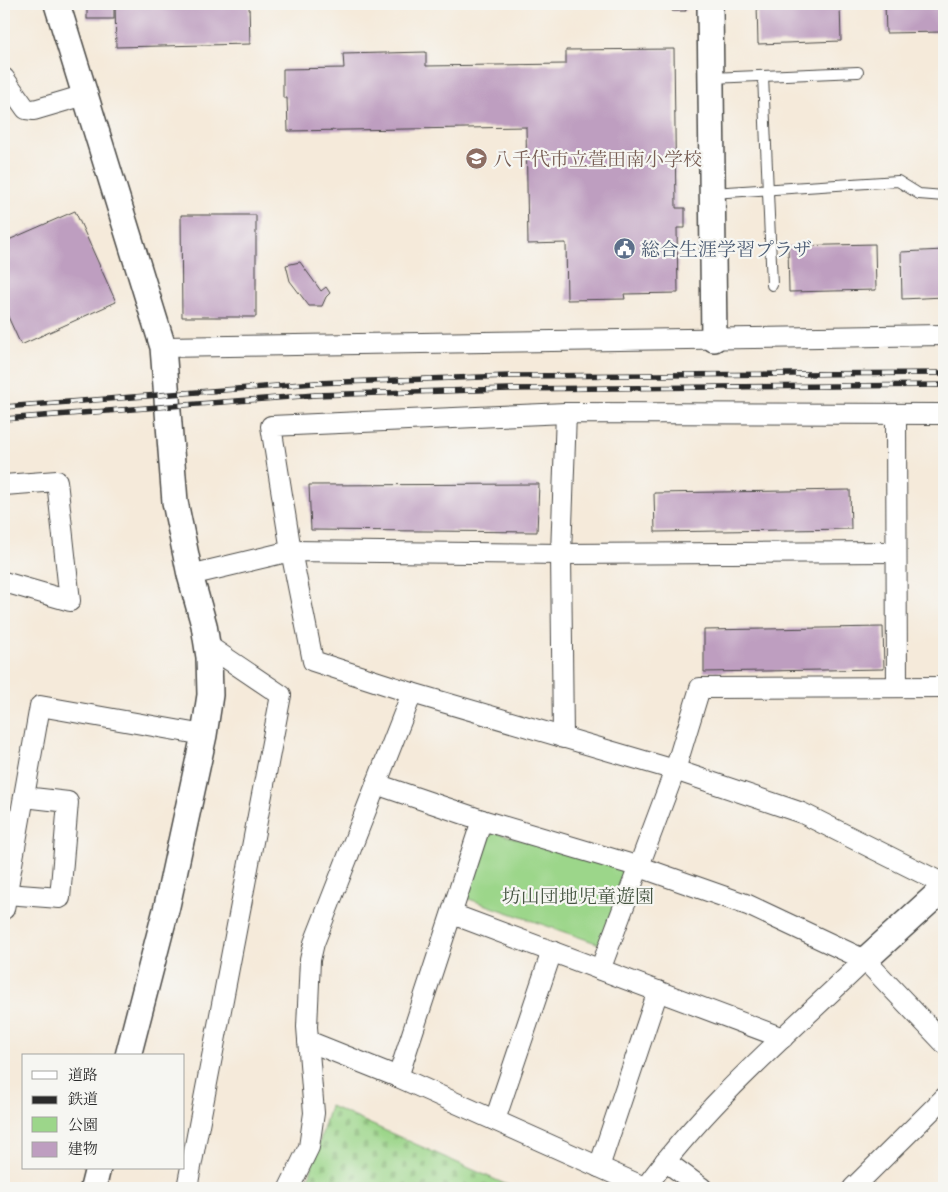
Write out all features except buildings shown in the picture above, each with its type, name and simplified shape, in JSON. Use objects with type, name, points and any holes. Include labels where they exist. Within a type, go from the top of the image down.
[{"type":"street","points":[[57,4],[163,346],[175,502],[190,575],[208,645],[210,695],[204,735],[166,906],[129,1054]]},
{"type":"street","points":[[710,4],[714,339]]},
{"type":"street","points":[[4,78],[26,109],[34,110],[84,95]]},
{"type":"street","points":[[163,346],[944,335]]},
{"type":"street","points":[[563,738],[561,554],[566,413]]},
{"type":"street","points":[[944,414],[566,413],[271,426],[291,551],[313,661],[412,693],[675,770],[802,812],[944,884]]},
{"type":"street","points":[[896,415],[897,687]]},
{"type":"street","points":[[4,485],[57,481],[70,601],[4,582]]},
{"type":"street","points":[[190,575],[291,551],[561,554],[896,552]]},
{"type":"street","points":[[187,1188],[281,695],[208,645]]},
{"type":"street","points":[[600,970],[675,770],[700,688],[944,687]]},
{"type":"street","points":[[289,1188],[309,1147],[312,1131],[313,1088],[308,1041],[308,980],[314,943],[412,693]]},
{"type":"street","points":[[24,797],[68,802],[60,898],[5,901],[40,706],[204,735]]},
{"type":"street","points":[[376,784],[482,820],[640,867],[748,905],[865,960],[944,1043]]},
{"type":"street","points":[[398,1077],[482,820]]},
{"type":"street","points":[[308,1041],[398,1077],[645,1188],[665,1160],[710,1108],[865,960],[944,888]]},
{"type":"street","points":[[452,914],[783,1038]]},
{"type":"street","points":[[495,1120],[552,951]]},
{"type":"street","points":[[599,1167],[658,991]]},
{"type":"street","points":[[853,1188],[944,1098]]},
{"type":"street","points":[[665,1160],[702,1188]]},
{"type":"street","points":[[93,1188],[98,1170]]},
{"type":"lane","points":[[711,78],[858,72]]},
{"type":"lane","points":[[763,76],[766,190],[772,285]]},
{"type":"lane","points":[[712,193],[898,181],[919,194],[944,196]]},
{"type":"green space","name":"坊山団地児童遊園","points":[[493,832],[623,868],[630,878],[602,945],[466,898],[485,837]]},
{"type":"green space","points":[[330,1106],[514,1188],[306,1188]]},
{"type":"railway","points":[[4,407],[315,383],[510,376],[944,373]]},
{"type":"railway","points":[[4,419],[315,395],[509,389],[944,385]]},
{"type":"place","name":"八千代市立萱田南小学校","points":[[477,159]]},
{"type":"place","name":"総合生涯学習プラザ","points":[[625,249]]}]
